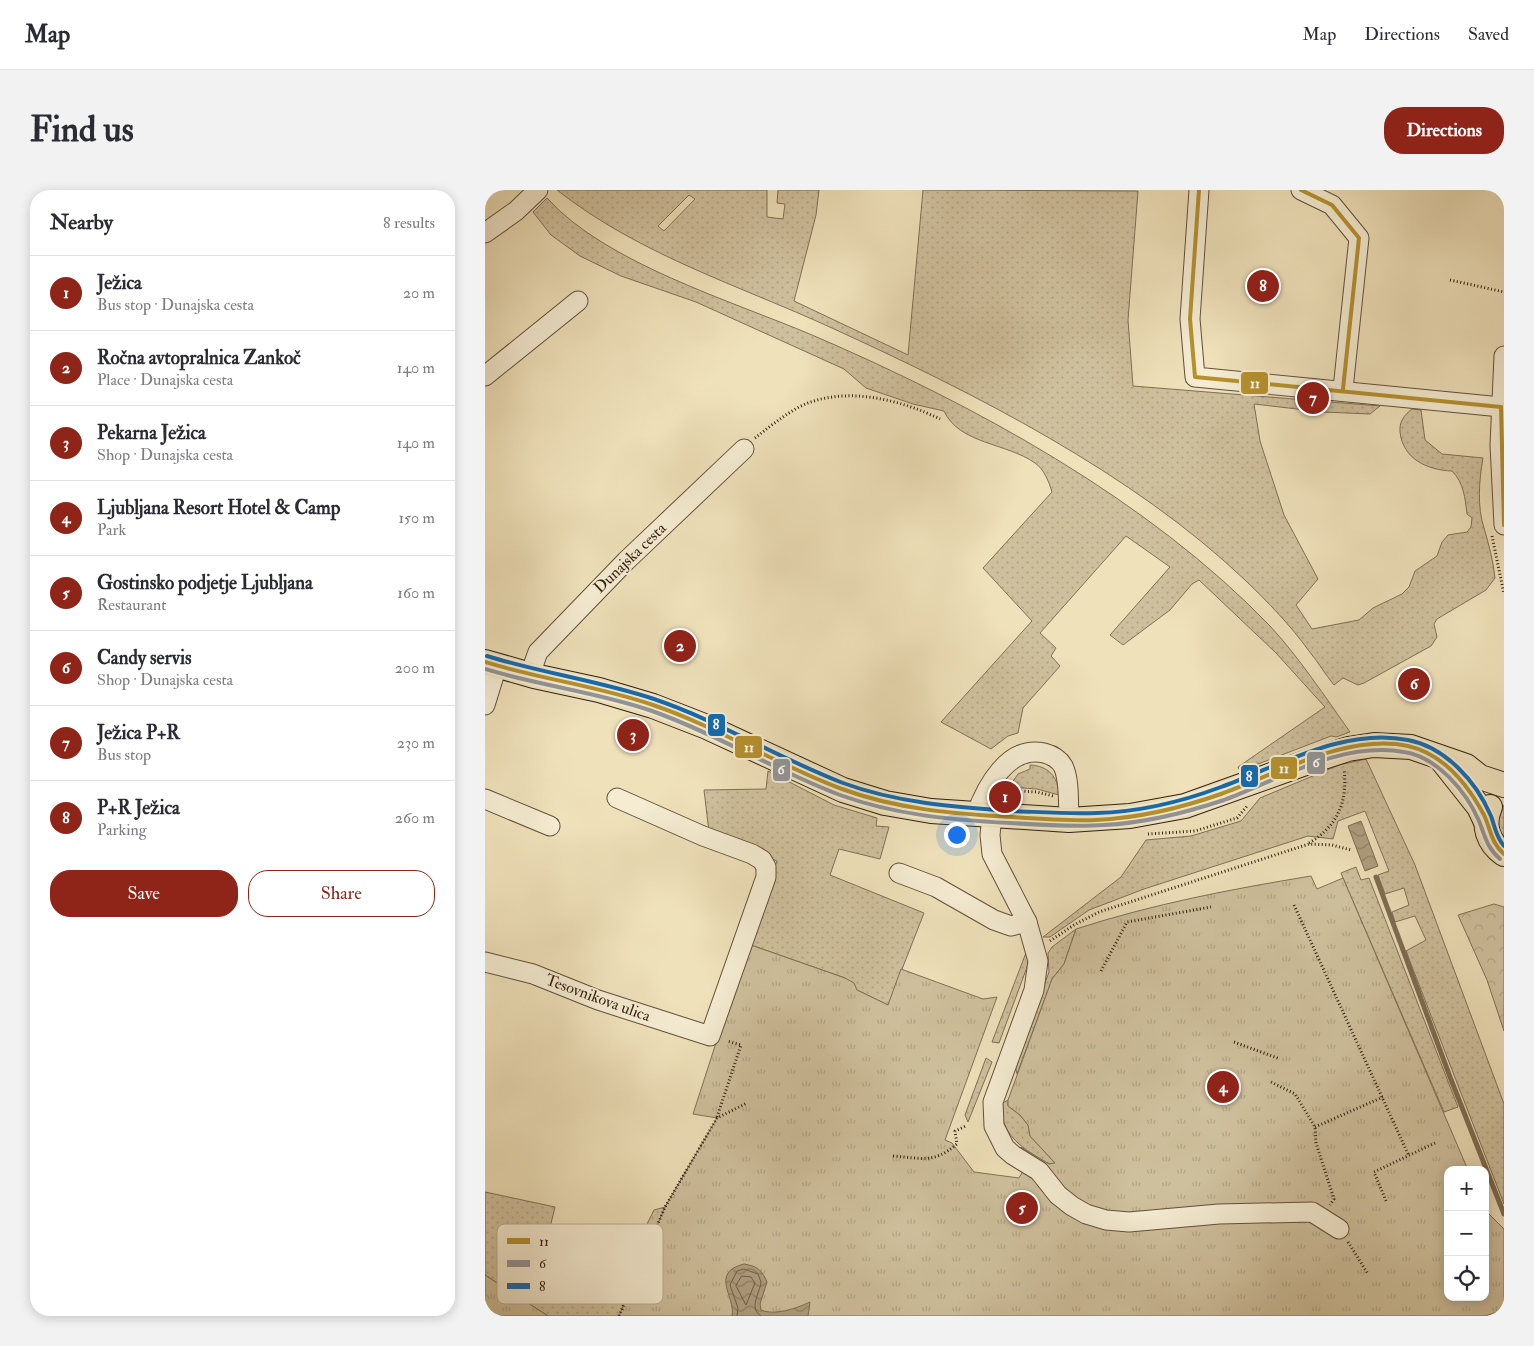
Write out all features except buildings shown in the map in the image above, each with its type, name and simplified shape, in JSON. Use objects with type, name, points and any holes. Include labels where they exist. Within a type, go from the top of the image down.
[{"type":"main road","points":[[491,664],[534,676],[620,695],[662,709],[707,727],[821,781],[861,796],[908,807],[984,815],[1069,820],[1130,816],[1176,808],[1226,792],[1311,760],[1365,746],[1404,745],[1465,766],[1480,777],[1504,785]]},
{"type":"main road","points":[[1441,759],[1479,807],[1487,822],[1492,842],[1504,854]]},
{"type":"main road","points":[[1487,822],[1490,806],[1504,791]]},
{"type":"street","points":[[485,233],[516,211],[537,190]]},
{"type":"street","points":[[1199,190],[1190,319],[1195,377],[1343,389],[1373,395],[1501,407]]},
{"type":"street","points":[[1301,190],[1332,205],[1359,238],[1343,389]]},
{"type":"street","points":[[485,376],[578,301]]},
{"type":"street","points":[[1504,356],[1500,445],[1504,525]]},
{"type":"street","name":"Dunajska cesta","points":[[534,676],[534,663],[537,652],[626,561],[744,449]]},
{"type":"street","points":[[485,705],[491,664]]},
{"type":"street","points":[[1069,820],[1063,766],[1055,757],[1036,752],[1025,752],[1009,763],[984,791],[984,815],[990,835],[992,854],[1027,922],[1036,948],[1038,969],[1036,983],[995,1094],[992,1109],[994,1126],[1005,1148],[1039,1171],[1058,1195],[1072,1206],[1086,1214],[1106,1220],[1129,1222],[1219,1214],[1312,1212],[1339,1229]]},
{"type":"street","points":[[617,798],[703,836],[752,854],[762,860],[766,867],[766,877],[710,1036]]},
{"type":"street","points":[[485,799],[549,826]]},
{"type":"street","points":[[899,872],[936,887],[994,920],[1011,926],[1027,922]]},
{"type":"street","name":"Tesovnikova ulica","points":[[485,962],[533,974],[599,1000],[710,1036]]},
{"type":"path","points":[[1450,280],[1504,292]]},
{"type":"path","points":[[744,449],[778,420],[792,411],[828,398],[873,397],[922,410],[940,419]]},
{"type":"path","points":[[1036,948],[1099,912],[1309,844],[1326,833],[1335,820],[1345,789],[1344,763]]},
{"type":"path","points":[[998,790],[1037,792],[1058,798]]},
{"type":"path","points":[[1309,844],[1332,845],[1351,850]]},
{"type":"path","points":[[1294,905],[1409,1156]]},
{"type":"path","points":[[1101,971],[1127,922],[1211,907]]},
{"type":"path","points":[[658,1224],[665,1207],[717,1118],[741,1044],[710,1036]]},
{"type":"path","points":[[1234,1042],[1280,1059]]},
{"type":"path","points":[[1271,1082],[1295,1094],[1315,1127],[1316,1143],[1333,1199],[1323,1218]]},
{"type":"path","points":[[1315,1127],[1383,1097]]},
{"type":"path","points":[[717,1118],[747,1103]]},
{"type":"path","points":[[893,1156],[933,1159],[944,1156],[957,1144],[955,1131],[966,1126]]},
{"type":"path","points":[[1386,1201],[1373,1172],[1435,1143]]},
{"type":"path","points":[[1339,1229],[1368,1274]]},
{"type":"path","points":[[619,1316],[624,1304]]},
{"type":"green space","points":[[557,190],[767,190],[767,217],[783,219],[785,204],[777,203],[778,190],[819,190],[816,215],[794,301],[908,355],[923,190],[1138,191],[1128,320],[1133,386],[1380,406],[1370,414],[1323,412],[1254,404],[1260,441],[1284,515],[1318,579],[1296,605],[1312,629],[1359,620],[1373,608],[1402,594],[1409,587],[1415,571],[1437,556],[1442,542],[1448,535],[1467,532],[1471,527],[1472,518],[1467,514],[1463,491],[1452,471],[1434,468],[1418,461],[1411,456],[1402,441],[1400,425],[1404,416],[1412,409],[1421,410],[1425,440],[1442,454],[1483,458],[1480,484],[1480,511],[1491,553],[1495,578],[1486,590],[1437,619],[1434,624],[1437,637],[1431,646],[1364,683],[1358,685],[1343,678],[1334,685],[1295,632],[1246,581],[1202,542],[1154,505],[1103,471],[1050,438],[941,380],[797,312],[656,251],[589,213]],"holes":[[[689,195],[695,199],[664,231],[658,226]]]},
{"type":"green space","points":[[547,198],[572,221],[602,242],[635,261],[708,294],[812,335],[873,362],[995,424],[1056,459],[1114,496],[1170,537],[1222,580],[1270,626],[1322,691],[1350,732],[1336,737],[1331,736],[1240,771],[1238,767],[1325,707],[1276,653],[1199,580],[1192,584],[1170,610],[1123,645],[1110,635],[1170,567],[1126,536],[1040,633],[1056,648],[1051,656],[1060,666],[1023,708],[1018,733],[1008,736],[991,749],[941,722],[1032,621],[983,568],[1052,492],[1044,472],[1024,456],[972,437],[951,422],[944,411],[913,404],[866,388],[844,369],[696,302],[621,276],[580,256],[551,235],[533,212]]},
{"type":"green space","points":[[1366,759],[1415,865],[1504,1104],[1504,1204],[1406,951],[1426,940],[1415,916],[1395,922],[1392,912],[1409,905],[1404,888],[1385,894],[1378,875],[1389,871],[1365,811],[1338,821],[1333,839],[1308,836],[1144,889],[1089,910],[1050,937],[1043,937],[1121,877],[1146,840],[1191,836],[1241,821],[1260,798],[1339,765]]},
{"type":"green space","points":[[1030,765],[1042,767],[1051,773],[1057,782],[1059,795],[1037,789],[1009,787],[1018,774],[1030,769]]},
{"type":"green space","points":[[768,771],[834,805],[877,818],[876,826],[889,827],[880,859],[839,849],[830,875],[924,913],[888,1005],[857,990],[845,978],[748,944],[777,861],[709,832],[704,790],[766,789]]},
{"type":"green space","points":[[1504,805],[1504,839],[1499,831],[1498,822],[1499,814]]},
{"type":"green space","points":[[1356,867],[1361,880],[1369,878],[1458,1107],[1444,1112],[1343,878],[1341,873]]},
{"type":"green space","points":[[1311,876],[1317,889],[1343,878],[1466,1166],[1444,1166],[1444,1301],[1489,1301],[1489,1214],[1504,1229],[1504,1310],[1485,1316],[619,1316],[624,1304],[663,1304],[663,1224],[658,1224],[665,1207],[717,1118],[693,1114],[748,944],[845,978],[854,983],[857,990],[888,1005],[901,969],[983,999],[997,997],[945,1140],[952,1143],[974,1172],[1019,1178],[1027,1164],[1016,1157],[1021,1147],[1049,1164],[1055,1163],[1030,1136],[1028,1125],[1020,1115],[1008,1106],[1008,1100],[1052,979],[1064,964],[1076,929],[1134,912],[1193,898]]},
{"type":"green space","points":[[1494,904],[1504,907],[1504,1031],[1487,980],[1458,915]]},
{"type":"green space","points":[[1076,929],[1064,964],[1052,979],[1017,1074],[1015,1065],[1049,972],[1048,953],[1052,947]]},
{"type":"green space","points":[[1027,950],[1030,959],[999,1043],[992,1042]]},
{"type":"green space","points":[[986,1058],[992,1062],[968,1122],[965,1115]]},
{"type":"green space","points":[[1008,1100],[1008,1106],[1020,1115],[1028,1125],[1030,1136],[1055,1163],[1049,1164],[1031,1153],[1010,1134],[1002,1115],[1001,1104]]},
{"type":"green space","points":[[696,1154],[663,1236],[663,1224],[647,1224],[654,1210],[665,1207]]},
{"type":"green space","points":[[485,1192],[555,1207],[551,1224],[497,1224],[497,1283],[485,1275]]},
{"type":"green space","points":[[485,1275],[497,1283],[497,1304],[530,1304],[548,1316],[485,1316]]},
{"type":"green space","points":[[530,1304],[636,1304],[631,1316],[548,1316]]},
{"type":"water","points":[[1361,821],[1378,866],[1365,871],[1348,826]]},
{"type":"water","points":[[744,1264],[759,1269],[767,1282],[760,1304],[761,1310],[779,1312],[810,1302],[808,1316],[732,1316],[726,1279],[728,1273],[734,1268]]},
{"type":"waterway","points":[[1376,877],[1450,1077],[1504,1214]]},
{"type":"transit line","name":"11","points":[[1199,190],[1190,319],[1195,377],[1501,407]]},
{"type":"transit line","name":"11","points":[[1301,190],[1332,205],[1359,238],[1343,389]]},
{"type":"transit line","name":"11","points":[[1501,407],[1504,525]]},
{"type":"transit line","name":"8","points":[[487,656],[654,699],[702,718],[819,773],[863,790],[905,800],[969,808],[1075,813],[1112,812],[1143,808],[1175,802],[1206,792],[1289,759],[1336,744],[1384,737],[1408,740],[1422,744],[1447,758],[1468,778],[1485,803],[1497,835],[1504,846]]},
{"type":"transit line","name":"11","points":[[485,662],[632,698],[653,705],[701,724],[794,769],[862,796],[904,806],[969,814],[1075,820],[1128,817],[1175,808],[1206,799],[1337,750],[1361,745],[1385,744],[1408,746],[1421,750],[1443,763],[1462,782],[1478,804],[1494,841],[1504,854]]},
{"type":"transit line","name":"6","points":[[485,669],[632,704],[652,711],[700,730],[793,775],[861,802],[903,812],[967,820],[1069,826],[1104,825],[1150,820],[1224,800],[1312,764],[1335,757],[1381,750],[1404,752],[1416,755],[1439,768],[1458,787],[1479,821],[1489,846],[1500,859]]},
{"type":"place","name":"P+R Ježica","points":[[1263,286]]},
{"type":"place","name":"Ježica P+R","points":[[1313,398]]},
{"type":"place","name":"Ročna avtopralnica Zankoč","points":[[680,646]]},
{"type":"place","name":"Candy servis","points":[[1414,684]]},
{"type":"place","name":"Pekarna Ježica","points":[[633,735]]},
{"type":"place","name":"Ježica","points":[[1005,797]]},
{"type":"place","name":"Ljubljana Resort Hotel & Camp","points":[[1223,1087]]},
{"type":"place","name":"Gostinsko podjetje Ljubljana","points":[[1022,1208]]}]
